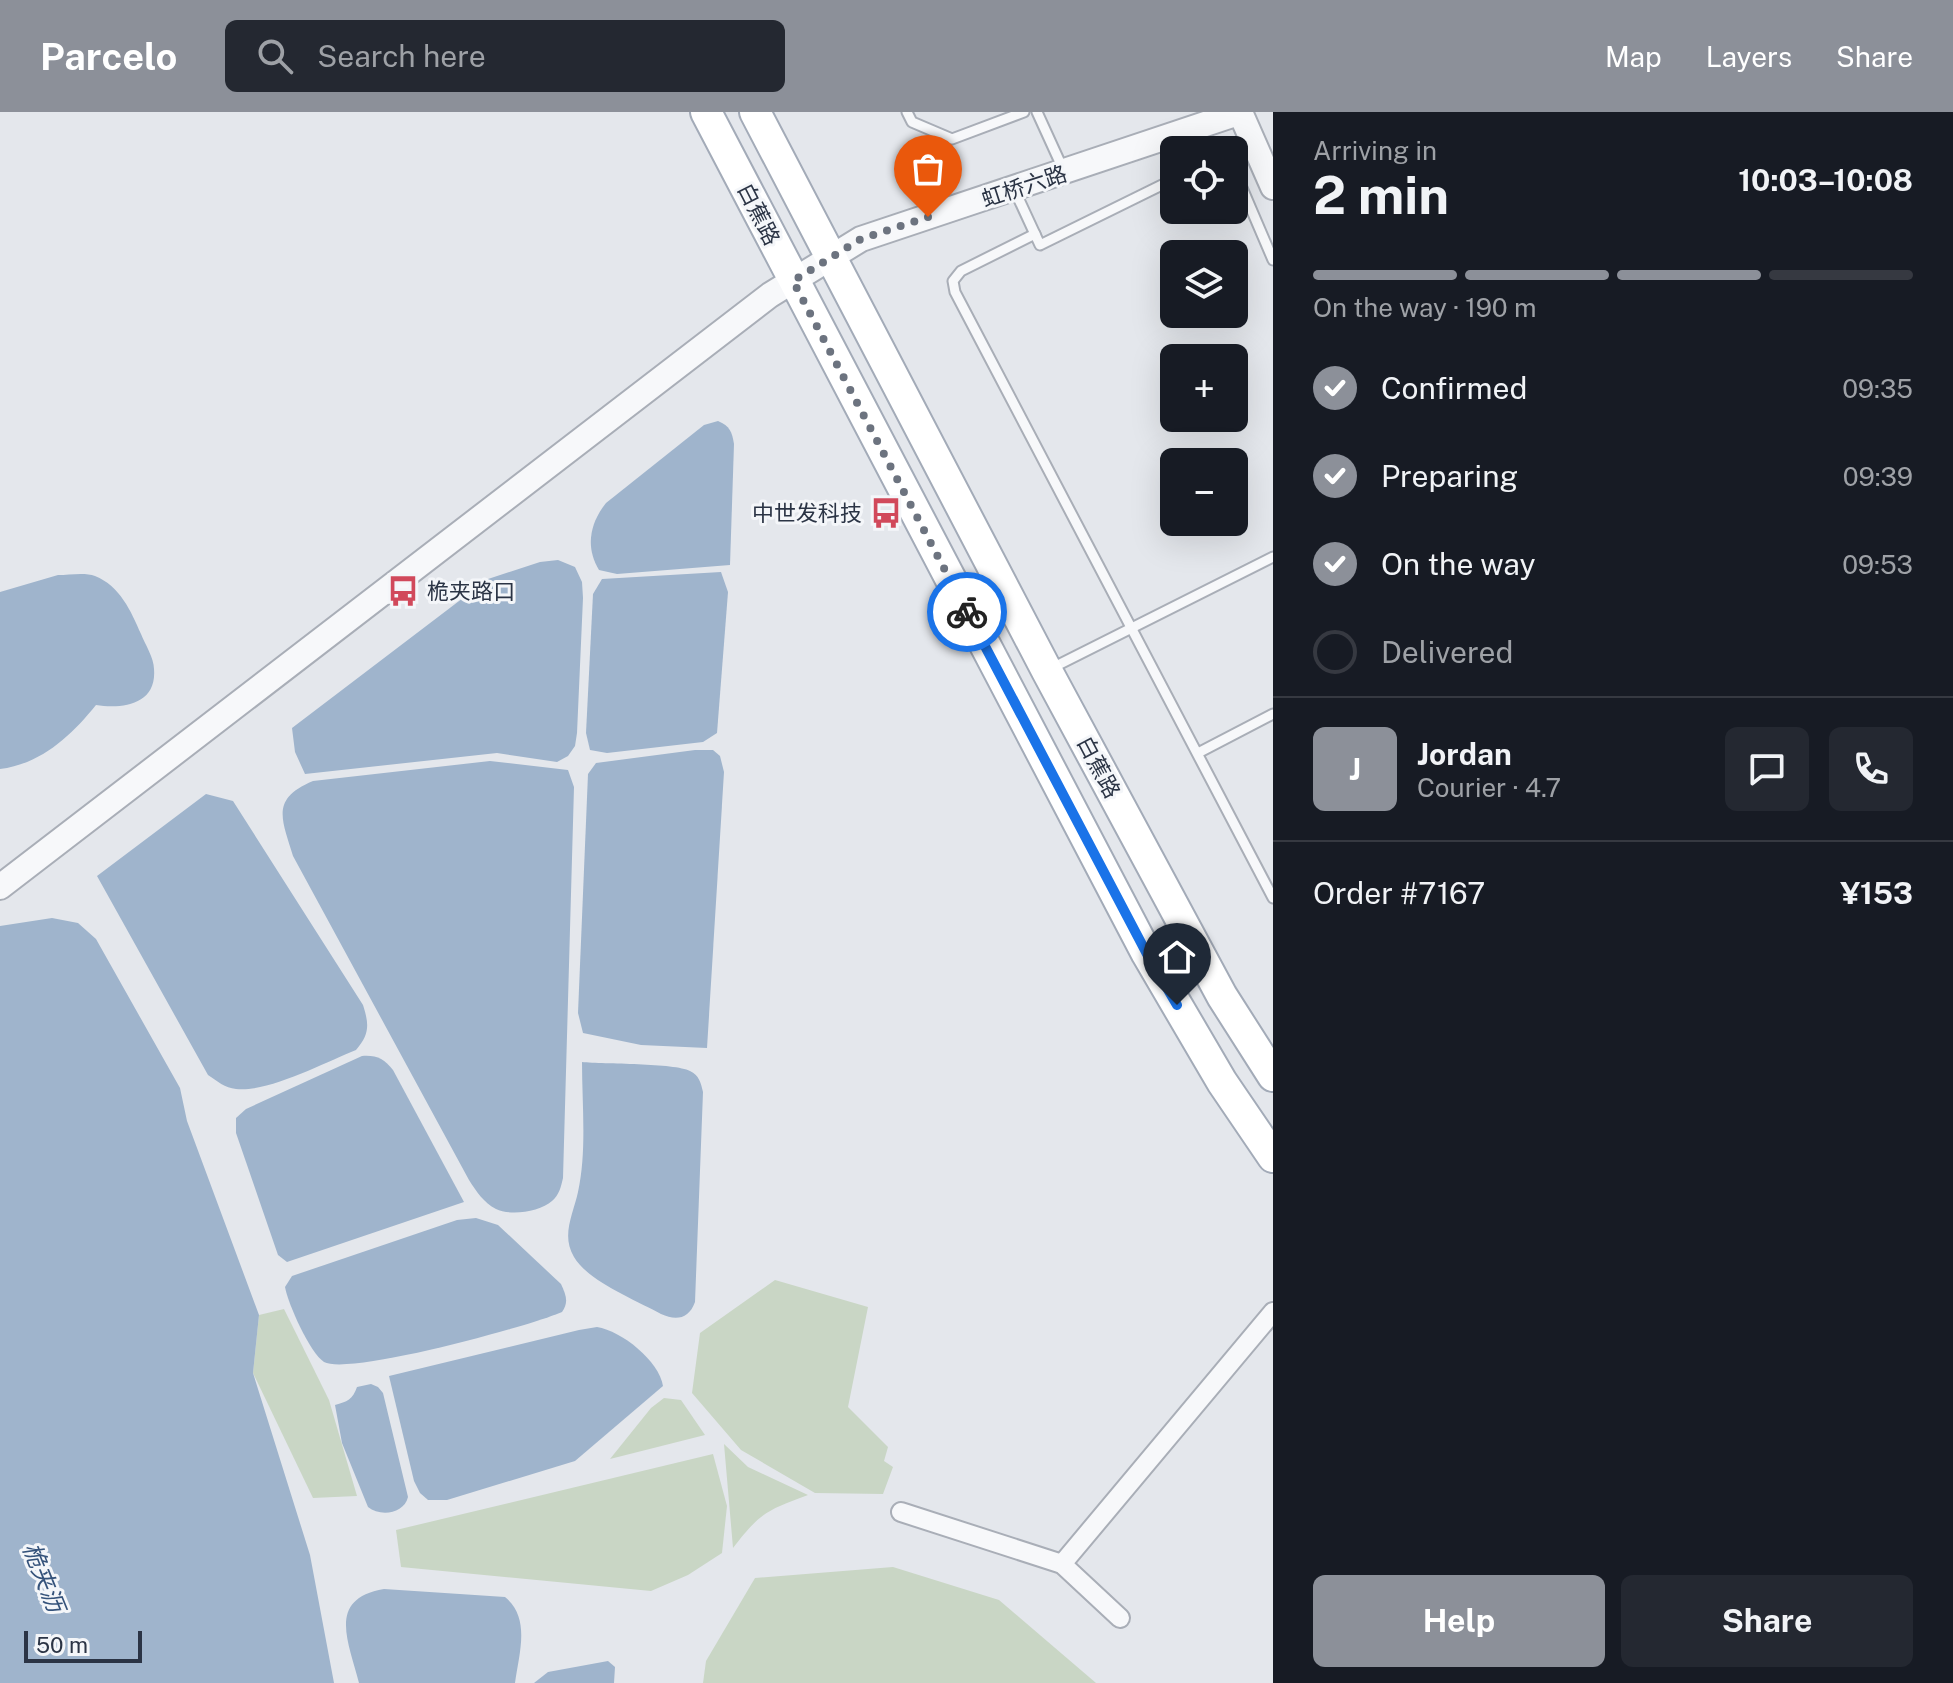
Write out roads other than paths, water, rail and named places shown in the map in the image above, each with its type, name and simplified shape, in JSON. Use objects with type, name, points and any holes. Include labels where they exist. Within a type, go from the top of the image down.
[{"type":"main road","name":"白蕉路","points":[[706,112],[782,288],[1147,954],[1222,1082],[1273,1157]]},
{"type":"main road","name":"白蕉路","points":[[755,112],[1047,671],[1222,996],[1273,1076]]},
{"type":"street","name":"虹桥六路","points":[[0,887],[782,288],[861,239],[1240,112]]},
{"type":"street","points":[[1240,112],[1273,187]]},
{"type":"street","points":[[1062,1564],[1273,1312]]},
{"type":"street","points":[[901,1512],[1062,1564],[1120,1618]]},
{"type":"lane","points":[[907,112],[912,122],[952,139],[1024,112]]},
{"type":"lane","points":[[1037,112],[1064,172]]},
{"type":"lane","points":[[1014,189],[1040,245],[1160,186]]},
{"type":"lane","points":[[1248,202],[1273,260]]},
{"type":"lane","points":[[1035,234],[961,271],[956,275],[953,287],[1273,898]]},
{"type":"lane","points":[[1047,671],[1273,557]]},
{"type":"lane","points":[[1198,753],[1273,714]]},
{"type":"water","points":[[718,421],[730,430],[734,444],[730,565],[617,574],[599,570],[592,553],[591,535],[606,503],[704,425]]},
{"type":"water","points":[[558,560],[575,567],[582,582],[583,598],[577,733],[575,746],[568,756],[557,762],[497,753],[305,774],[295,752],[292,728],[488,579],[540,562]]},
{"type":"water","points":[[721,572],[728,592],[717,733],[703,742],[607,753],[590,750],[586,733],[593,594],[602,579]]},
{"type":"water","points":[[58,575],[91,575],[104,580],[118,593],[151,656],[153,681],[150,690],[136,702],[116,706],[96,705],[76,727],[42,755],[0,769],[0,592]]},
{"type":"water","points":[[713,750],[720,756],[724,772],[707,1048],[641,1045],[583,1033],[578,1013],[588,774],[596,763]]},
{"type":"water","points":[[490,761],[568,770],[574,787],[563,1178],[558,1193],[547,1205],[517,1212],[502,1211],[492,1206],[469,1180],[293,856],[283,821],[285,803],[290,795],[313,781]]},
{"type":"water","points":[[206,794],[233,801],[363,1005],[366,1018],[366,1034],[356,1050],[280,1082],[249,1089],[228,1087],[208,1075],[97,876]]},
{"type":"water","name":"桅夹沥","points":[[52,918],[78,923],[96,939],[180,1088],[187,1121],[259,1315],[253,1373],[310,1555],[334,1683],[0,1683],[0,926]]},
{"type":"water","points":[[362,1056],[380,1058],[393,1070],[464,1202],[287,1262],[278,1255],[236,1133],[236,1118],[246,1109]]},
{"type":"water","points":[[582,1062],[682,1068],[693,1073],[700,1082],[703,1092],[695,1302],[689,1312],[681,1317],[661,1314],[602,1282],[581,1266],[570,1249],[569,1225],[582,1160]]},
{"type":"water","points":[[476,1218],[498,1225],[561,1284],[566,1298],[562,1312],[479,1338],[402,1356],[340,1364],[324,1362],[318,1357],[300,1328],[287,1295],[285,1287],[292,1276],[457,1220]]},
{"type":"water","points":[[597,1327],[617,1334],[647,1357],[663,1386],[575,1461],[447,1500],[428,1500],[420,1493],[414,1481],[389,1376]]},
{"type":"water","points":[[371,1384],[383,1393],[408,1497],[402,1507],[385,1513],[368,1507],[342,1443],[335,1405],[349,1399],[357,1387]]},
{"type":"water","points":[[384,1589],[505,1597],[513,1605],[521,1626],[515,1683],[359,1683],[347,1638],[348,1612],[354,1602],[366,1594]]},
{"type":"water","points":[[608,1661],[615,1667],[614,1683],[534,1683],[548,1672]]},
{"type":"place","name":"中世发科技","points":[[886,513]]},
{"type":"place","name":"桅夹路口","points":[[403,591]]}]
